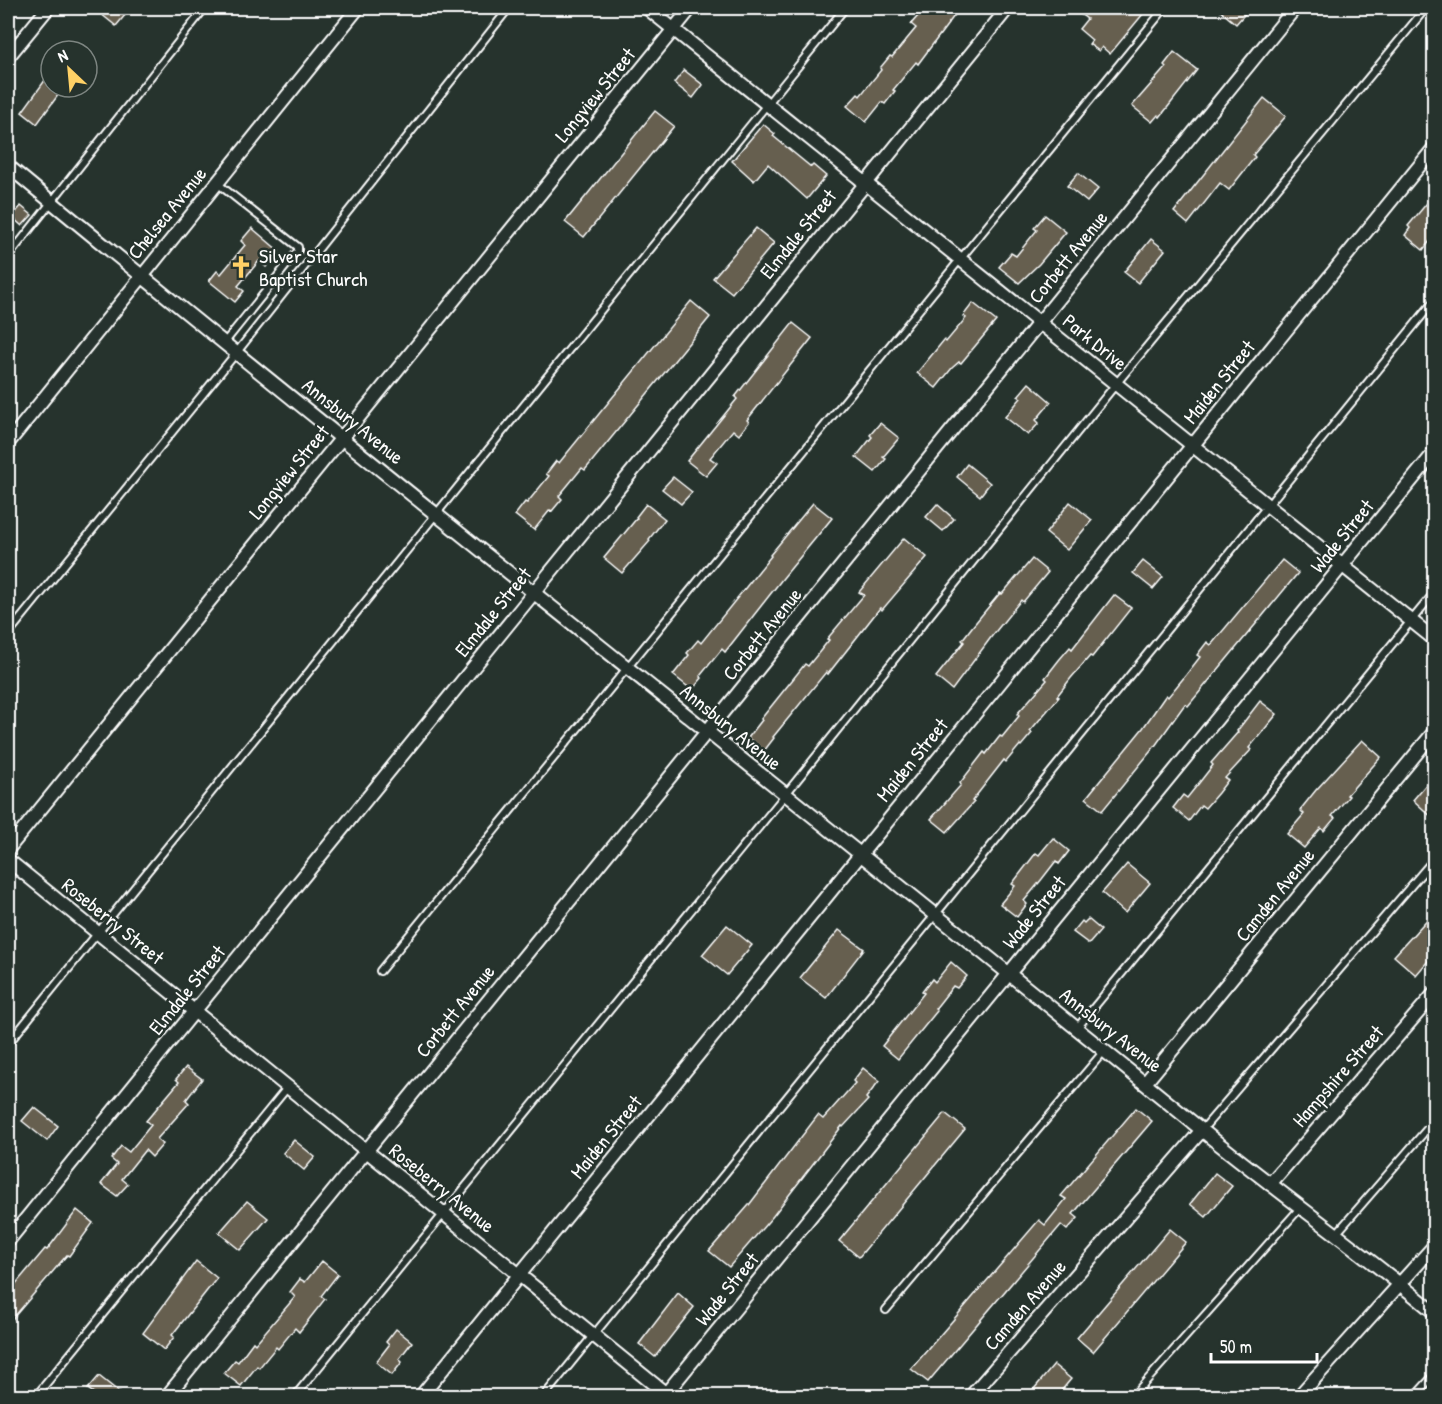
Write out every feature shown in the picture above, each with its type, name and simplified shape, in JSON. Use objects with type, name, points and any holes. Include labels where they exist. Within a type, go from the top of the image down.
[{"type":"street","points":[[8,57],[48,8]]},
{"type":"street","name":"Chelsea Avenue","points":[[8,443],[358,8]]},
{"type":"street","name":"Park Drive","points":[[647,8],[1434,639]]},
{"type":"street","name":"Longview Street","points":[[8,849],[691,8]]},
{"type":"street","name":"Elmdale Street","points":[[8,1240],[1008,8]]},
{"type":"street","name":"Corbett Avenue","points":[[167,1396],[1295,8]]},
{"type":"street","name":"Maiden Street","points":[[421,1396],[1434,148]]},
{"type":"street","name":"Annsbury Avenue","points":[[8,166],[628,669],[1146,1082],[1202,1130],[1434,1312]]},
{"type":"street","name":"Wade Street","points":[[665,1395],[1434,453]]},
{"type":"street","name":"Camden Avenue","points":[[1146,1082],[1434,732]]},
{"type":"street","name":"Roseberry Street","points":[[8,860],[194,1012]]},
{"type":"street","name":"Hampshire Street","points":[[1270,1184],[1434,994]]},
{"type":"street","name":"Roseberry Avenue","points":[[194,1012],[665,1395]]},
{"type":"street","name":"Camden Avenue","points":[[972,1396],[1202,1130]]},
{"type":"street","points":[[1299,1396],[1434,1246]]},
{"type":"lane","points":[[8,257],[205,8]]},
{"type":"lane","points":[[8,634],[237,352],[509,8]]},
{"type":"lane","points":[[8,1044],[845,8]]},
{"type":"lane","points":[[380,971],[1165,8]]},
{"type":"lane","points":[[295,1396],[785,795],[1116,384],[1426,8]]},
{"type":"lane","points":[[216,183],[298,247],[298,251],[225,342]]},
{"type":"lane","points":[[544,1396],[1434,301]]},
{"type":"lane","points":[[1077,1028],[1434,593]]},
{"type":"lane","points":[[1202,1130],[1434,859]]},
{"type":"lane","points":[[886,1310],[1105,1050]]},
{"type":"lane","points":[[36,1396],[287,1088]]},
{"type":"lane","points":[[1335,1235],[1434,1121]]},
{"type":"lane","points":[[1133,1396],[1300,1208]]},
{"type":"lane","points":[[1416,1396],[1434,1375]]},
{"type":"building","points":[[106,8],[131,8],[116,26],[101,14]]},
{"type":"building","points":[[925,8],[960,8],[918,64],[916,62],[893,90],[895,91],[885,104],[882,102],[866,122],[847,106],[858,94],[860,96],[881,70],[880,68],[916,28],[911,24]]},
{"type":"building","points":[[1072,8],[1148,8],[1110,54],[1102,47],[1099,51],[1089,44],[1092,40],[1079,29],[1087,19]]},
{"type":"building","points":[[1217,8],[1250,8],[1236,24]]},
{"type":"building","points":[[1174,52],[1197,70],[1160,117],[1158,115],[1152,122],[1132,106],[1166,67],[1164,65]]},
{"type":"building","points":[[684,70],[703,85],[693,98],[674,83]]},
{"type":"building","points":[[39,89],[39,99],[55,99],[37,124],[22,112]]},
{"type":"building","points":[[1264,98],[1286,116],[1253,155],[1255,157],[1229,190],[1220,183],[1188,224],[1174,212]]},
{"type":"building","points":[[655,111],[674,126],[584,237],[565,222]]},
{"type":"building","points":[[763,124],[775,134],[773,136],[811,167],[813,165],[826,176],[807,199],[768,164],[754,181],[732,161]]},
{"type":"building","points":[[1078,173],[1098,189],[1087,202],[1067,186]]},
{"type":"building","points":[[1427,203],[1434,209],[1434,236],[1423,250],[1405,235],[1410,228],[1408,226]]},
{"type":"building","points":[[21,206],[32,215],[22,226],[12,217]]},
{"type":"building","points":[[1045,215],[1066,232],[1039,264],[1019,283],[999,267],[1011,253],[1016,256],[1037,230],[1034,228]]},
{"type":"building","name":"Silver Star Baptist Church","points":[[252,228],[279,251],[266,267],[259,261],[238,286],[244,291],[235,302],[209,281],[217,271],[221,274],[245,245],[241,241]]},
{"type":"building","points":[[756,228],[774,243],[732,293],[713,278]]},
{"type":"building","points":[[1151,239],[1165,250],[1138,283],[1124,272]]},
{"type":"building","points":[[691,301],[710,317],[585,470],[582,468],[559,496],[562,499],[534,530],[515,515],[549,476],[546,474],[556,461],[559,463]]},
{"type":"building","points":[[973,303],[996,321],[961,363],[959,362],[952,368],[936,388],[917,373],[966,318],[963,316]]},
{"type":"building","points":[[793,323],[812,338],[747,420],[749,422],[739,435],[733,430],[710,458],[717,463],[706,476],[687,461],[737,399],[735,397]]},
{"type":"building","points":[[1029,383],[1051,402],[1036,420],[1039,423],[1028,435],[1005,417],[1021,398],[1018,396]]},
{"type":"building","points":[[880,423],[899,438],[883,457],[886,459],[875,472],[856,457]]},
{"type":"building","points":[[967,464],[990,483],[980,496],[957,477]]},
{"type":"building","points":[[673,477],[692,492],[681,504],[662,489]]},
{"type":"building","points":[[1070,502],[1092,520],[1067,550],[1046,533]]},
{"type":"building","points":[[813,503],[832,518],[725,652],[722,649],[700,676],[702,678],[692,690],[673,675],[689,655],[687,653],[698,640],[701,643]]},
{"type":"building","points":[[646,504],[665,519],[649,539],[650,541],[622,573],[604,558]]},
{"type":"building","points":[[937,504],[954,519],[943,531],[926,517]]},
{"type":"building","points":[[904,538],[927,557],[882,610],[880,608],[828,674],[826,672],[764,751],[748,738],[805,664],[808,666],[829,640],[827,639],[864,595],[859,592]]},
{"type":"building","points":[[1032,559],[1048,572],[1023,602],[1021,600],[952,690],[936,677],[964,642],[962,640],[972,627]]},
{"type":"building","points":[[1282,560],[1298,573],[1188,706],[1185,704],[1155,746],[1102,811],[1086,798],[1143,728],[1166,695],[1168,697],[1200,657],[1197,655],[1207,642],[1211,645]]},
{"type":"building","points":[[1143,561],[1163,577],[1153,589],[1133,573]]},
{"type":"building","points":[[1114,595],[1131,608],[1092,657],[1090,656],[1071,678],[1057,696],[1059,697],[1030,731],[1032,733],[1006,762],[1004,760],[972,801],[974,802],[947,832],[931,819],[961,785],[960,783],[984,752],[986,754],[1000,736],[1002,737],[1019,716],[1017,714],[1047,680],[1045,678],[1059,660],[1070,647],[1072,649]]},
{"type":"building","points":[[1260,701],[1277,714],[1249,748],[1251,750],[1225,778],[1228,780],[1218,793],[1205,808],[1201,805],[1189,821],[1173,808],[1183,795],[1187,798],[1213,765],[1211,763],[1238,732]]},
{"type":"building","points":[[1362,740],[1381,757],[1347,795],[1349,796],[1332,816],[1335,818],[1324,831],[1321,828],[1304,848],[1287,834],[1304,814],[1300,810]]},
{"type":"building","points":[[1434,775],[1434,819],[1413,800]]},
{"type":"building","points":[[1053,838],[1069,851],[1059,864],[1056,861],[1024,901],[1027,904],[1017,917],[1000,904],[1015,886],[1012,884],[1036,853],[1039,855]]},
{"type":"building","points":[[1127,864],[1150,883],[1125,913],[1102,893]]},
{"type":"building","points":[[1434,912],[1434,954],[1416,975],[1394,956]]},
{"type":"building","points":[[1088,919],[1101,930],[1089,944],[1073,932],[1082,921],[1084,923]]},
{"type":"building","points":[[727,925],[752,945],[727,975],[702,955]]},
{"type":"building","points":[[839,930],[864,949],[826,998],[800,978]]},
{"type":"building","points":[[951,962],[967,976],[957,988],[953,986],[935,1009],[937,1011],[898,1059],[882,1046],[924,993],[922,992],[932,979],[935,982]]},
{"type":"building","points":[[186,1067],[202,1079],[186,1100],[189,1103],[157,1139],[163,1144],[152,1157],[145,1150],[122,1179],[128,1184],[117,1196],[101,1184],[117,1164],[111,1159],[121,1146],[129,1152],[151,1125],[146,1121],[179,1082],[176,1079]]},
{"type":"building","points":[[863,1068],[879,1081],[866,1098],[868,1100],[842,1126],[773,1216],[729,1267],[709,1251],[749,1205],[818,1115],[823,1119],[855,1083],[853,1081]]},
{"type":"building","points":[[34,1107],[58,1126],[47,1141],[22,1121]]},
{"type":"building","points":[[1136,1108],[1152,1121],[1073,1214],[1078,1218],[1067,1230],[1061,1225],[928,1382],[911,1369],[1039,1220],[1045,1225],[1066,1199],[1061,1196]]},
{"type":"building","points":[[945,1113],[965,1129],[859,1257],[839,1241]]},
{"type":"building","points":[[294,1140],[315,1157],[304,1170],[283,1153]]},
{"type":"building","points":[[1215,1173],[1232,1186],[1206,1217],[1190,1204]]},
{"type":"building","points":[[247,1201],[268,1218],[240,1250],[219,1233]]},
{"type":"building","points":[[77,1210],[93,1223],[69,1256],[67,1255],[8,1324],[8,1293],[45,1249],[47,1250]]},
{"type":"building","points":[[1170,1229],[1186,1242],[1093,1352],[1077,1338]]},
{"type":"building","points":[[196,1261],[217,1278],[172,1335],[174,1337],[164,1350],[143,1333]]},
{"type":"building","points":[[322,1261],[338,1274],[321,1296],[325,1299],[299,1332],[295,1328],[259,1368],[257,1366],[241,1386],[224,1373],[235,1360],[238,1362],[253,1342],[255,1344],[295,1297],[290,1292],[300,1279],[305,1282]]},
{"type":"building","points":[[678,1293],[694,1307],[655,1357],[639,1344]]},
{"type":"building","points":[[396,1329],[412,1342],[399,1359],[402,1362],[392,1375],[376,1362],[389,1345],[386,1342]]},
{"type":"building","points":[[1054,1365],[1071,1379],[1057,1396],[1028,1396]]},
{"type":"building","points":[[99,1376],[124,1396],[98,1396],[88,1389]]},
{"type":"place","name":"Silver Star Baptist Church","points":[[241,267]]}]
